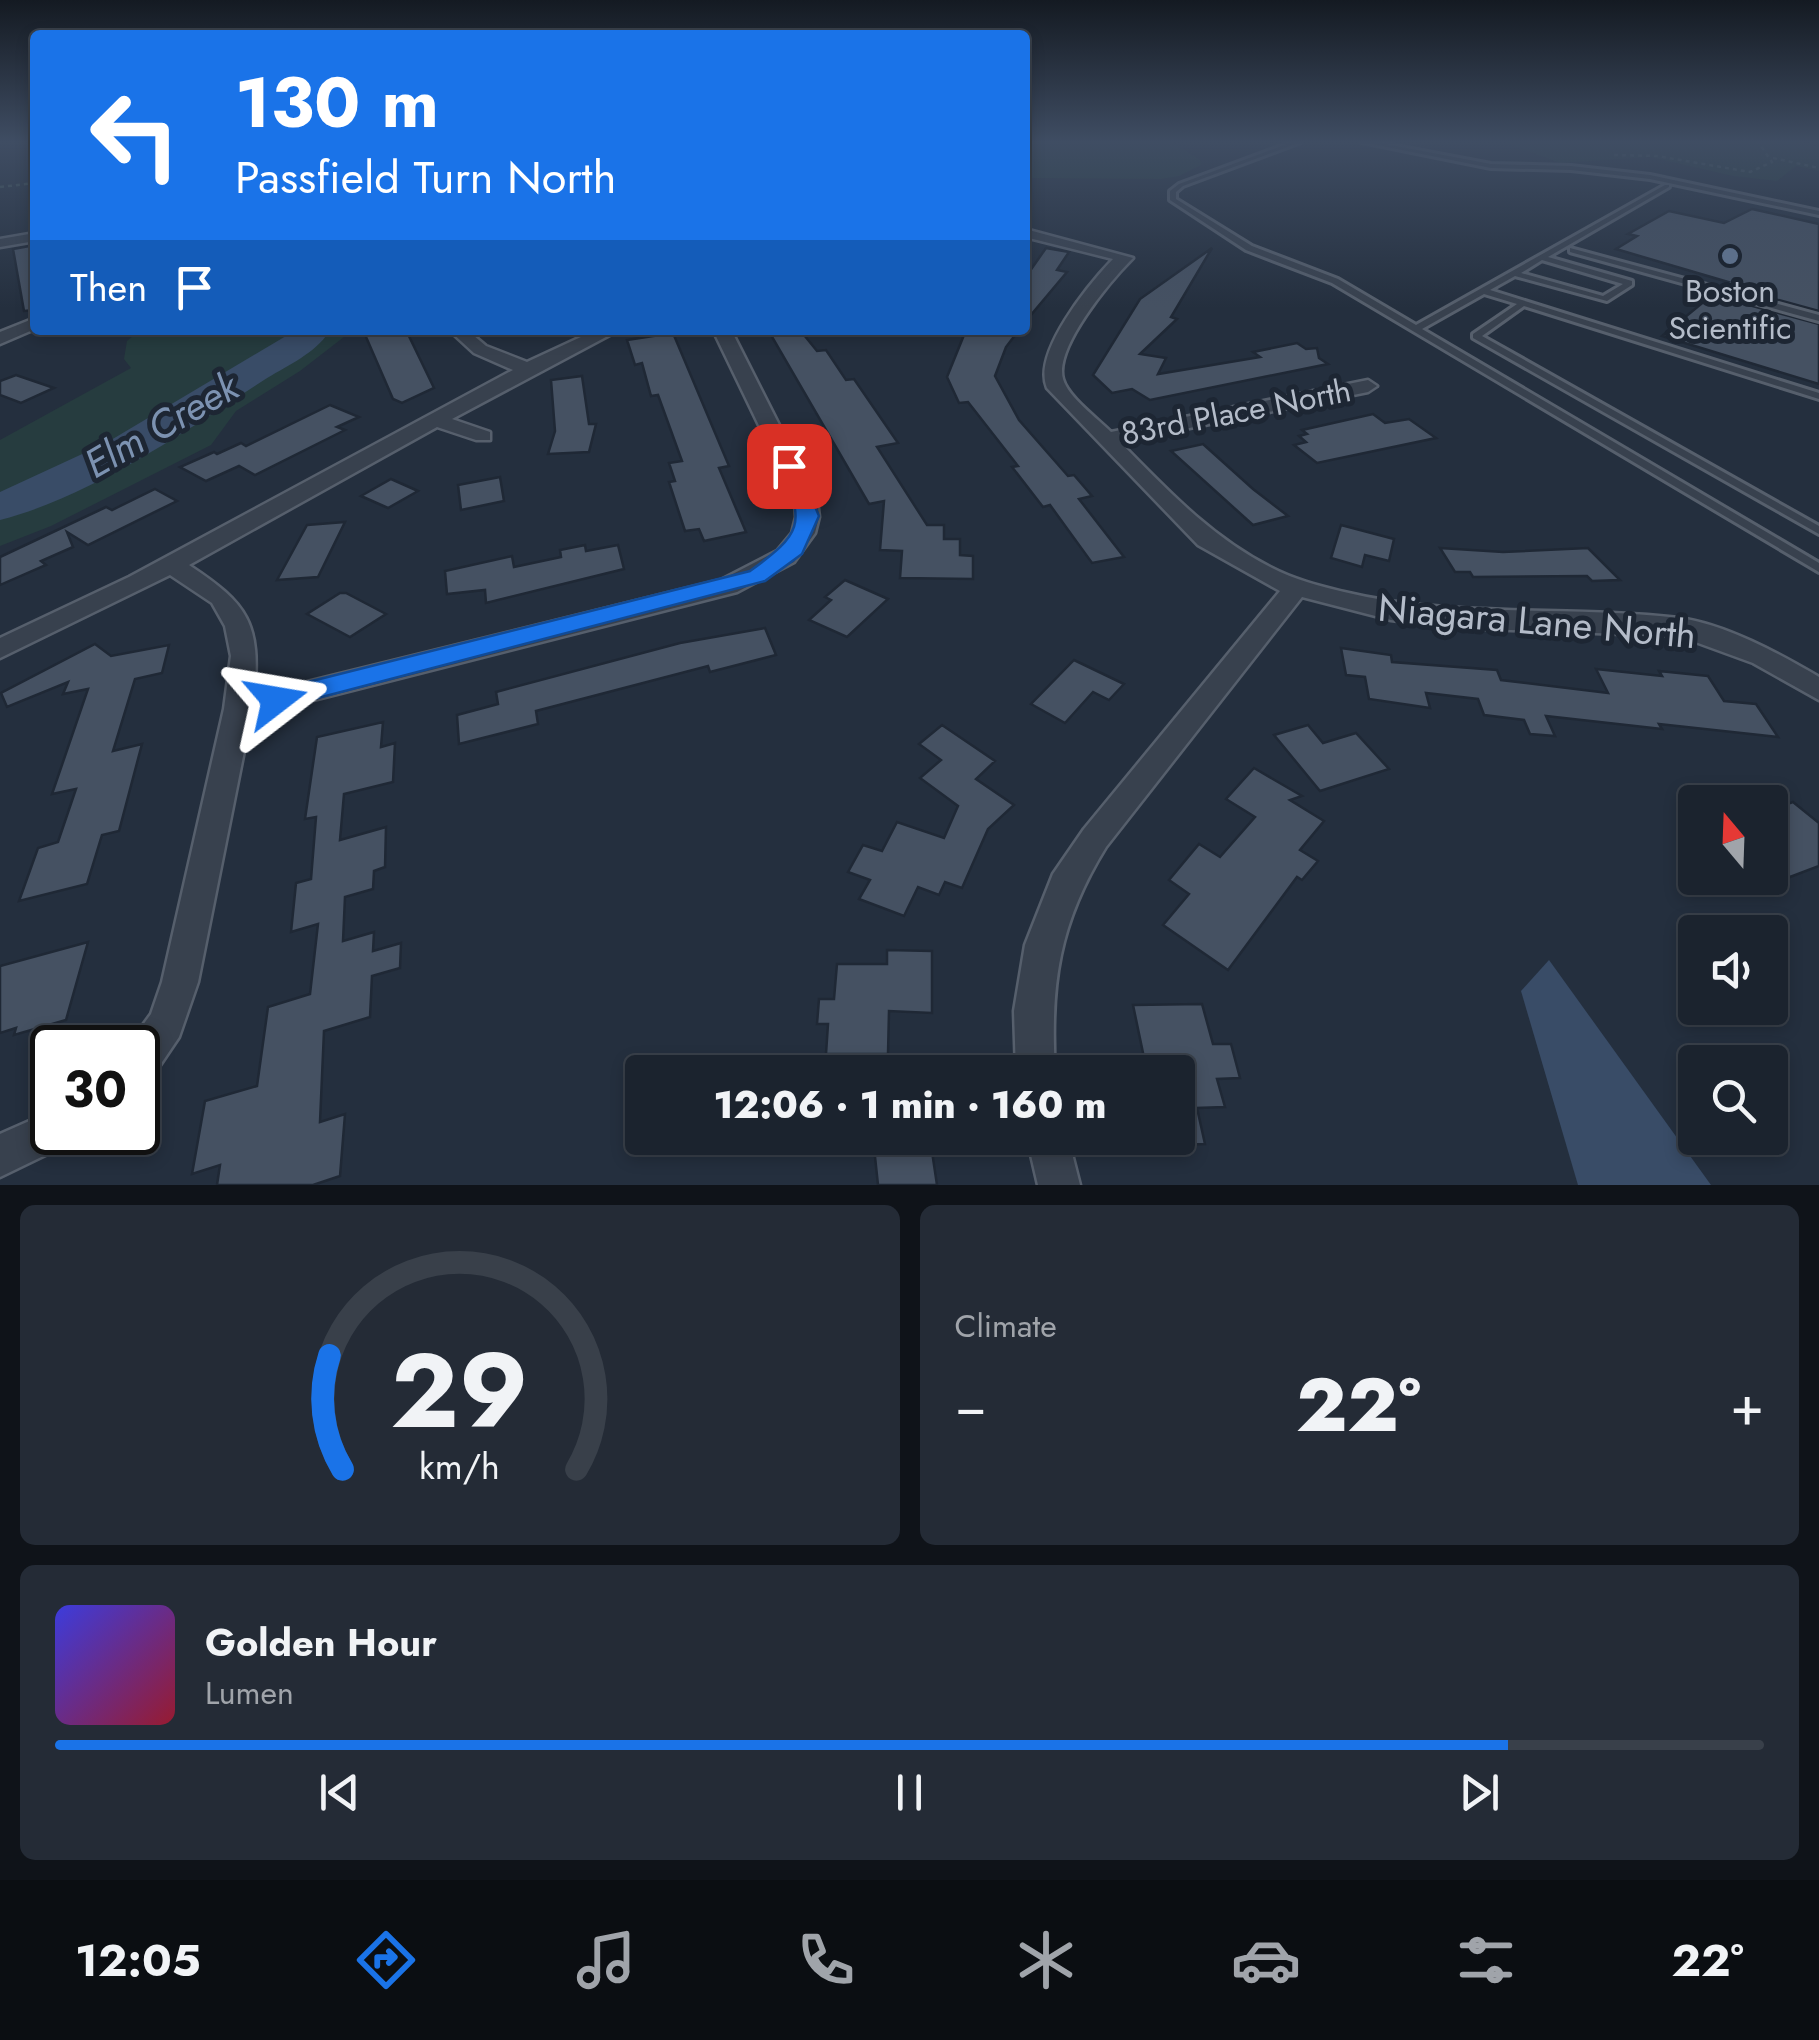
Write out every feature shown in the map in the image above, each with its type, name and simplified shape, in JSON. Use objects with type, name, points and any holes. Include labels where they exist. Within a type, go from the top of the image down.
[{"type":"street","name":"Niagara Lane North","points":[[1030,234],[1124,258],[1116,264],[1058,350],[1050,374],[1062,396],[1206,540],[1229,556],[1296,588],[1374,609],[1452,619],[1682,628],[1763,656],[1819,690]]},
{"type":"street","points":[[0,242],[30,237]]},
{"type":"street","points":[[0,339],[30,325]]},
{"type":"street","points":[[461,335],[486,353],[528,369]]},
{"type":"street","points":[[0,650],[170,564],[528,369],[599,335]]},
{"type":"street","points":[[238,709],[728,586],[757,576],[794,549],[809,516],[806,500],[724,335]]},
{"type":"street","name":"83rd Place North","points":[[1105,439],[1368,386]]},
{"type":"street","points":[[436,420],[483,436]]},
{"type":"street","points":[[160,1032],[180,982],[238,709],[244,656],[238,626],[221,598],[170,564]]},
{"type":"street","points":[[1034,1055],[1033,1011],[1042,945],[1065,884],[1095,838],[1296,588]]},
{"type":"street","points":[[0,1156],[30,1142]]},
{"type":"street","points":[[1052,1155],[1059,1185]]},
{"type":"lane","points":[[1173,197],[1249,248],[1334,281],[1819,568]]},
{"type":"lane","points":[[1416,329],[1647,197]]},
{"type":"lane","points":[[1743,197],[1819,213]]},
{"type":"lane","points":[[1573,250],[1819,318]]},
{"type":"lane","points":[[1514,273],[1604,299],[1629,283],[1540,257]]},
{"type":"lane","points":[[1484,291],[1819,396]]},
{"type":"lane","points":[[1522,304],[1476,336],[1819,530]]},
{"type":"green space","points":[[134,335],[347,335],[300,371],[236,411],[211,445],[51,526],[0,546],[0,440],[131,368],[124,359],[127,341]]},
{"type":"water","points":[[1549,960],[1678,1139],[1678,1155],[1689,1155],[1711,1185],[1578,1185],[1521,991]]},
{"type":"building","name":"Boston Scientific","points":[[1752,209],[1819,224],[1819,311],[1723,285],[1728,282],[1616,249],[1637,236],[1628,234],[1669,211],[1724,223]]},
{"type":"building","points":[[30,246],[30,310],[24,311],[13,249]]},
{"type":"building","points":[[1046,248],[1069,252],[1057,270],[1067,272],[1030,316],[1030,271]]},
{"type":"building","points":[[1212,248],[1171,317],[1177,319],[1140,354],[1166,358],[1158,374],[1260,357],[1253,352],[1297,343],[1306,349],[1317,348],[1319,358],[1328,364],[1150,400],[1132,389],[1112,393],[1093,375],[1140,299]]},
{"type":"building","points":[[1712,295],[1819,324],[1819,384],[1662,336]]},
{"type":"building","points":[[365,335],[408,335],[434,388],[402,403],[393,399]]},
{"type":"building","points":[[674,335],[729,466],[719,468],[746,532],[704,541],[699,529],[685,531],[669,482],[675,481],[669,463],[682,461],[658,395],[651,396],[642,363],[635,365],[627,340]]},
{"type":"building","points":[[771,335],[804,335],[817,351],[826,350],[846,380],[854,379],[898,443],[877,447],[927,525],[944,525],[944,539],[960,539],[960,555],[973,556],[973,579],[900,578],[902,551],[880,550],[884,501],[869,504]]},
{"type":"building","points":[[964,335],[1015,335],[995,376],[1019,420],[1068,476],[1074,475],[1092,496],[1079,499],[1124,557],[1092,563],[1050,505],[1043,507],[1012,467],[1018,466],[968,402],[959,403],[947,377]]},
{"type":"building","points":[[16,375],[54,388],[21,403],[0,395],[0,381]]},
{"type":"building","points":[[582,376],[589,424],[596,424],[589,452],[548,454],[555,431],[551,380]]},
{"type":"building","points":[[330,405],[359,417],[337,427],[345,430],[255,475],[239,466],[206,481],[180,467],[241,443],[246,446]]},
{"type":"building","points":[[1373,414],[1385,423],[1409,419],[1436,438],[1317,463],[1294,445],[1306,442],[1299,436],[1307,434],[1302,430]]},
{"type":"building","points":[[1203,444],[1288,516],[1253,525],[1171,451]]},
{"type":"building","points":[[500,477],[504,501],[461,510],[458,485]]},
{"type":"building","points":[[391,479],[418,491],[388,508],[361,496]]},
{"type":"building","points":[[155,489],[177,501],[88,545],[67,532],[73,547],[41,561],[46,565],[0,585],[0,557],[106,507],[112,510]]},
{"type":"building","points":[[345,522],[318,577],[277,580],[307,525]]},
{"type":"building","points":[[1341,525],[1394,539],[1389,561],[1365,555],[1362,567],[1331,558]]},
{"type":"building","points":[[585,545],[586,551],[618,545],[624,569],[486,603],[485,590],[447,594],[445,571],[512,556],[514,567],[561,557],[560,550]]},
{"type":"building","points":[[1440,548],[1503,552],[1588,548],[1620,580],[1592,581],[1587,576],[1473,577],[1470,572],[1455,572]]},
{"type":"building","points":[[845,580],[888,599],[847,637],[809,620],[831,600],[825,597]]},
{"type":"building","points":[[340,593],[386,614],[350,637],[307,614]]},
{"type":"building","points":[[765,628],[776,655],[710,672],[708,666],[536,711],[538,724],[459,744],[457,715],[498,704],[496,692],[680,643]]},
{"type":"building","points":[[95,644],[111,656],[169,645],[162,673],[135,679],[113,751],[142,744],[119,831],[102,835],[87,884],[19,901],[38,848],[58,842],[76,789],[52,794],[88,689],[63,694],[68,682],[7,707],[1,693]]},
{"type":"building","points":[[1341,648],[1391,655],[1392,662],[1497,670],[1501,680],[1608,693],[1596,669],[1708,676],[1724,701],[1756,704],[1778,737],[1546,716],[1555,736],[1530,734],[1524,720],[1484,715],[1478,699],[1426,693],[1430,708],[1369,699],[1365,677],[1346,675]]},
{"type":"building","points":[[1074,660],[1124,684],[1109,700],[1093,692],[1065,723],[1031,704]]},
{"type":"building","points":[[383,722],[381,747],[395,743],[393,782],[344,794],[340,840],[386,827],[385,867],[374,871],[373,889],[345,897],[343,941],[374,932],[373,951],[401,943],[400,968],[372,976],[370,1017],[324,1031],[320,1122],[345,1114],[340,1176],[313,1185],[217,1185],[220,1165],[192,1174],[205,1101],[257,1086],[268,1007],[310,994],[318,924],[291,932],[296,883],[311,879],[316,817],[305,819],[317,737]]},
{"type":"building","points":[[942,725],[995,761],[976,779],[1014,805],[988,829],[962,888],[945,882],[939,895],[918,887],[904,916],[859,899],[870,880],[848,872],[863,845],[882,851],[897,822],[944,838],[958,806],[920,778],[941,760],[919,744]]},
{"type":"building","points":[[1308,725],[1323,743],[1356,733],[1389,769],[1320,791],[1274,735]]},
{"type":"building","points":[[1254,768],[1302,796],[1290,800],[1324,821],[1300,850],[1318,861],[1302,880],[1297,877],[1228,970],[1163,925],[1189,894],[1169,880],[1199,844],[1220,857],[1255,817],[1226,799]]},
{"type":"building","points":[[1793,802],[1819,823],[1819,866],[1790,877],[1788,875],[1788,804]]},
{"type":"building","points":[[88,942],[66,1020],[30,1025],[30,1030],[14,1035],[16,1028],[0,1033],[0,966]]},
{"type":"building","points":[[887,950],[932,951],[932,1013],[889,1011],[888,1054],[826,1054],[828,1024],[817,1024],[819,999],[834,999],[837,964],[887,964]]},
{"type":"building","points":[[1202,1004],[1213,1044],[1231,1044],[1240,1078],[1217,1079],[1225,1107],[1197,1108],[1205,1144],[1195,1144],[1195,1055],[1143,1055],[1133,1005]]},
{"type":"building","points":[[875,1155],[933,1155],[937,1185],[878,1185]]},
{"type":"waterway","name":"Elm Creek","points":[[0,507],[159,429],[308,335]]},
{"type":"place","name":"Boston Scientific","points":[[1730,256]]},
{"type":"route","points":[[276,700],[757,576],[794,549],[809,516],[806,500],[789,466]]}]
